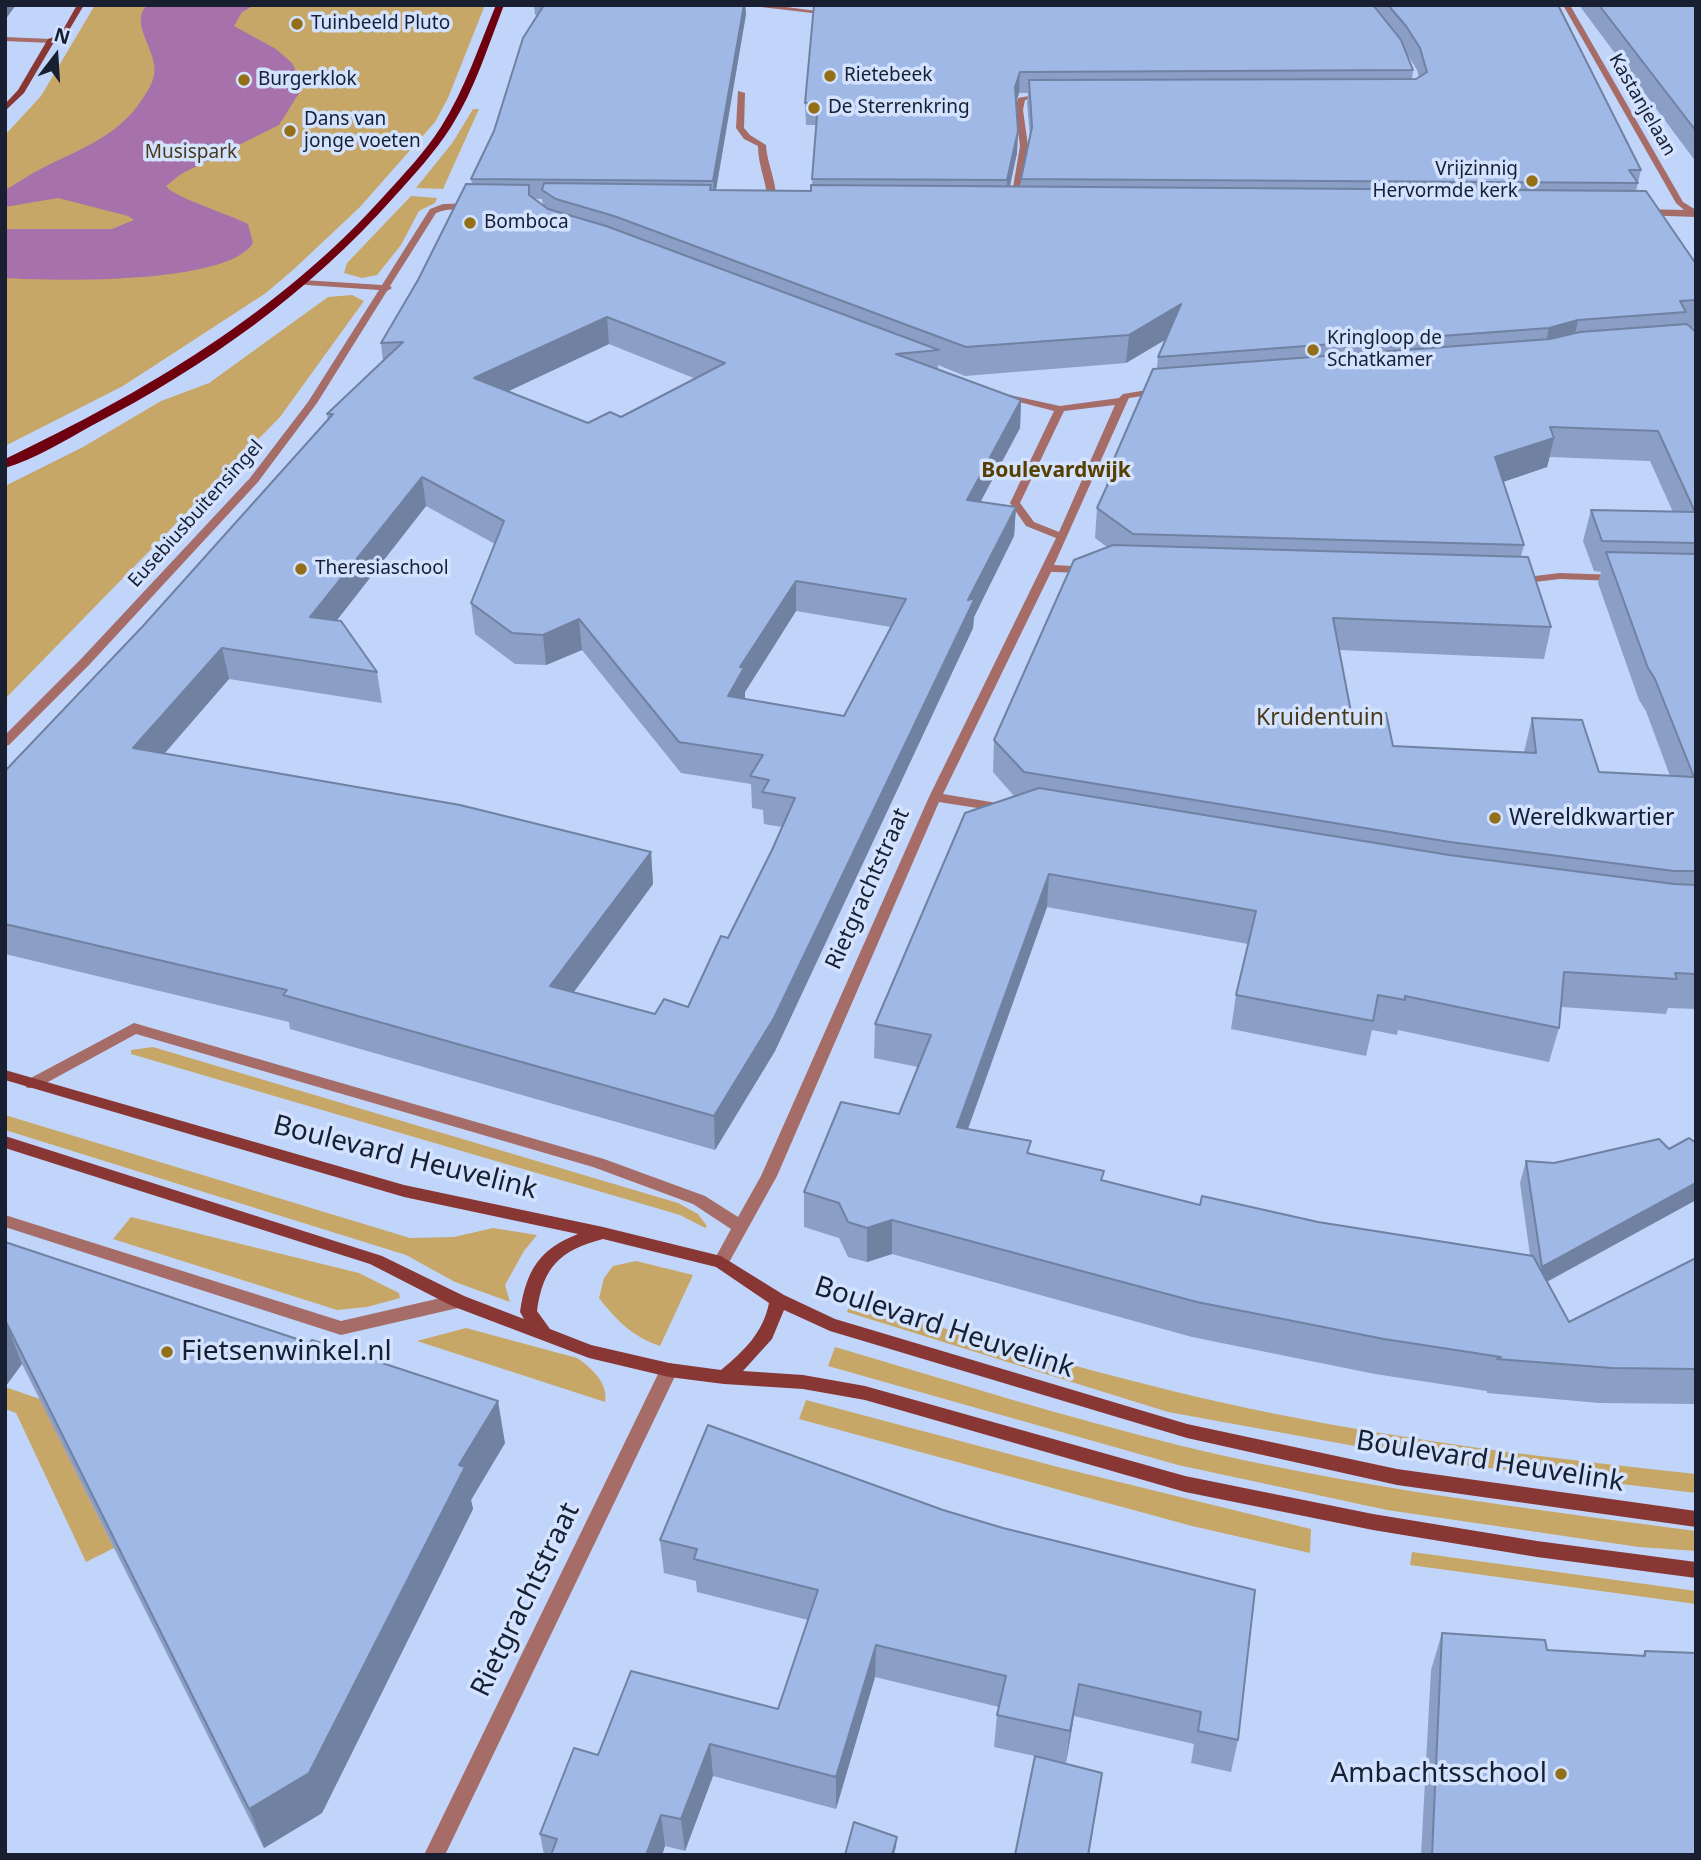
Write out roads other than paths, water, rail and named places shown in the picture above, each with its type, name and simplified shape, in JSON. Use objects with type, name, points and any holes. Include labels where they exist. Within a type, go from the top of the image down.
[{"type":"main road","points":[[5,109],[21,91],[51,41],[63,36],[81,5]]},
{"type":"main road","points":[[5,464],[61,439],[175,374],[306,282],[376,214],[439,138],[466,89],[500,5]]},
{"type":"main road","name":"Boulevard Heuvelink","points":[[5,1075],[404,1191],[603,1233],[721,1262],[778,1300],[830,1324],[1187,1431],[1397,1476],[1696,1519]]},
{"type":"main road","points":[[5,1142],[376,1260],[458,1301],[589,1351],[669,1370],[803,1382],[865,1394],[1185,1484],[1373,1522],[1537,1549],[1696,1570]]},
{"type":"main road","points":[[545,1335],[528,1312],[530,1294],[537,1275],[544,1263],[572,1241],[603,1233]]},
{"type":"main road","points":[[724,1377],[757,1349],[776,1317],[778,1300]]},
{"type":"street","points":[[741,12],[748,5],[841,14]]},
{"type":"street","name":"Kastanjelaan","points":[[1566,5],[1680,202],[1695,214]]},
{"type":"street","points":[[5,39],[51,41]]},
{"type":"street","points":[[741,93],[740,128],[747,137],[762,145],[761,165],[773,185],[772,206]]},
{"type":"street","points":[[1013,207],[1012,197],[1024,146],[1019,110],[1022,98],[1049,95]]},
{"type":"street","name":"Eusebiusbuitensingel","points":[[5,742],[85,662],[254,480],[312,404],[433,211],[443,207],[486,205]]},
{"type":"street","points":[[758,205],[786,206]]},
{"type":"street","points":[[1000,207],[1027,207]]},
{"type":"street","points":[[1637,212],[1695,214]]},
{"type":"street","points":[[306,282],[387,288]]},
{"type":"street","points":[[994,393],[1017,401],[1060,409],[1122,401],[1126,396],[1145,392],[1172,390]]},
{"type":"street","name":"Rietgrachtstraat","points":[[721,1262],[769,1177],[935,797],[1062,537],[1122,401]]},
{"type":"street","points":[[1060,409],[1014,503],[1030,524],[1062,537]]},
{"type":"street","points":[[1045,568],[1099,570]]},
{"type":"street","points":[[1504,581],[1527,582],[1560,576],[1628,578]]},
{"type":"street","points":[[935,797],[1014,810]]},
{"type":"street","name":"Boulevard Heuvelink","points":[[32,1084],[134,1028],[598,1163],[699,1200],[741,1227]]},
{"type":"street","points":[[5,1221],[341,1328],[458,1301]]},
{"type":"street","name":"Rietgrachtstraat","points":[[434,1855],[669,1370]]},
{"type":"place","name":"Tuinbeeld Pluto","points":[[297,24]]},
{"type":"place","name":"Rietebeek","points":[[830,76]]},
{"type":"place","name":"Burgerklok","points":[[244,80]]},
{"type":"place","name":"De Sterrenkring","points":[[814,108]]},
{"type":"place","name":"Dans van jonge voeten","points":[[290,131]]},
{"type":"place","name":"Vrijzinnig Hervormde kerk","points":[[1532,181]]},
{"type":"place","name":"Bomboca","points":[[470,223]]},
{"type":"place","name":"Kringloop de Schatkamer","points":[[1313,350]]},
{"type":"place","name":"Theresiaschool","points":[[301,569]]},
{"type":"place","name":"Wereldkwartier","points":[[1495,818]]},
{"type":"place","name":"Fietsenwinkel.nl","points":[[167,1352]]},
{"type":"place","name":"Ambachtsschool","points":[[1561,1774]]},
{"type":"district","name":"Boulevardwijk","points":[[1056,471]]},
{"type":"park label","name":"Musispark","points":[[191,153]]},
{"type":"park label","name":"Kruidentuin","points":[[1320,718]]}]
